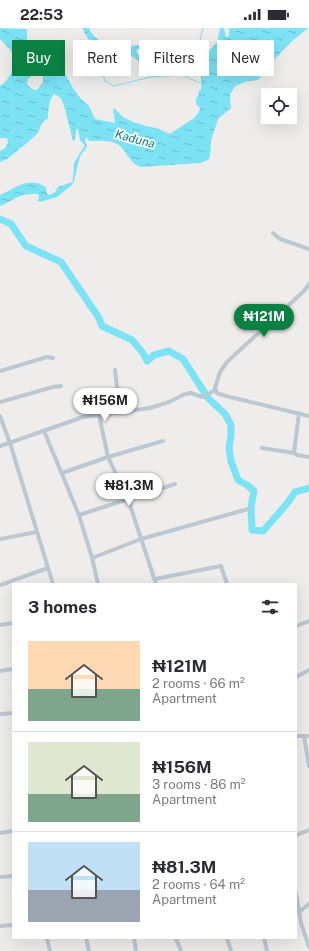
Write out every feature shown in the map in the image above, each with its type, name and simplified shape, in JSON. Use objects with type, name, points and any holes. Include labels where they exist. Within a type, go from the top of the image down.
[{"type":"street","points":[[273,233],[280,239],[309,249]]},
{"type":"street","points":[[0,446],[74,420],[150,408],[185,394],[191,393],[202,397],[214,389],[220,372],[227,362],[304,291],[309,284]]},
{"type":"street","points":[[0,371],[47,357],[52,358]]},
{"type":"street","points":[[115,370],[120,412]]},
{"type":"street","points":[[0,402],[61,386]]},
{"type":"street","points":[[214,389],[217,393],[226,396],[309,416]]},
{"type":"street","points":[[294,453],[299,413]]},
{"type":"street","points":[[99,415],[108,457],[128,499],[155,582],[221,566],[227,583]]},
{"type":"street","points":[[0,416],[10,443],[52,583]]},
{"type":"street","points":[[44,431],[79,515],[98,583]]},
{"type":"street","points":[[62,474],[108,457],[163,442]]},
{"type":"street","points":[[262,448],[309,457]]},
{"type":"street","points":[[79,515],[175,484]]},
{"type":"street","points":[[92,558],[141,539],[248,509]]},
{"type":"street","points":[[0,538],[36,532]]},
{"type":"street","points":[[0,585],[48,568]]},
{"type":"street","points":[[297,626],[309,621]]},
{"type":"street","points":[[0,625],[12,623]]},
{"type":"street","points":[[0,671],[12,669]]},
{"type":"street","points":[[297,676],[309,670]]},
{"type":"street","points":[[0,714],[12,712]]},
{"type":"street","points":[[297,736],[309,736]]},
{"type":"street","points":[[304,736],[309,766]]},
{"type":"street","points":[[297,835],[309,830]]},
{"type":"street","points":[[0,833],[12,832]]},
{"type":"street","points":[[0,877],[12,876]]},
{"type":"street","points":[[297,899],[301,923],[309,947]]},
{"type":"street","points":[[299,912],[309,904]]},
{"type":"street","points":[[0,926],[12,925]]},
{"type":"street","points":[[47,939],[50,951]]},
{"type":"street","points":[[86,939],[89,951]]},
{"type":"street","points":[[134,939],[136,951]]},
{"type":"street","points":[[176,939],[181,951]]},
{"type":"street","points":[[227,939],[231,951]]},
{"type":"street","points":[[264,939],[267,951]]},
{"type":"water","points":[[0,28],[27,29],[27,40],[12,40],[12,52],[0,39]]},
{"type":"water","points":[[82,28],[89,28],[98,40],[89,40]]},
{"type":"water","points":[[220,28],[224,28],[226,37],[228,37],[229,28],[308,28],[291,42],[274,60],[274,40],[217,40]]},
{"type":"water","name":"Kaduna","points":[[217,42],[217,76],[261,76],[258,80],[248,81],[235,86],[230,95],[231,108],[218,119],[211,141],[210,157],[208,160],[200,163],[141,167],[133,163],[119,145],[108,141],[89,141],[86,137],[85,140],[87,147],[80,156],[74,181],[71,186],[57,197],[40,202],[38,201],[38,194],[26,194],[0,206],[0,195],[22,184],[40,184],[46,187],[47,194],[50,195],[55,192],[58,187],[72,182],[74,163],[85,145],[80,140],[78,129],[76,130],[75,140],[73,141],[61,98],[54,94],[50,102],[48,118],[42,123],[38,133],[7,159],[0,162],[0,151],[4,149],[8,143],[7,138],[0,138],[0,86],[7,80],[12,70],[12,76],[31,76],[27,83],[34,90],[37,90],[43,82],[42,76],[65,76],[65,74],[81,99],[89,106],[95,119],[115,123],[114,108],[123,117],[133,122],[156,128],[170,134],[194,118],[199,112],[200,108],[196,104],[196,99],[199,94],[198,91],[201,90],[201,76],[209,76],[209,51]]},
{"type":"water","points":[[139,45],[139,48],[136,51],[139,56],[139,61],[131,56],[131,46]]},
{"type":"waterway","points":[[200,40],[203,28]]},
{"type":"waterway","points":[[103,76],[105,81],[114,86],[150,77],[182,75],[200,83]]},
{"type":"waterway","points":[[0,219],[11,224],[26,246],[61,262],[99,318],[102,326],[132,340],[143,353],[147,361],[154,355],[169,351],[183,359],[208,398],[225,414],[231,425],[229,448],[231,461],[238,480],[254,491],[251,507],[252,530],[263,531],[284,508],[295,492],[309,488]]}]
